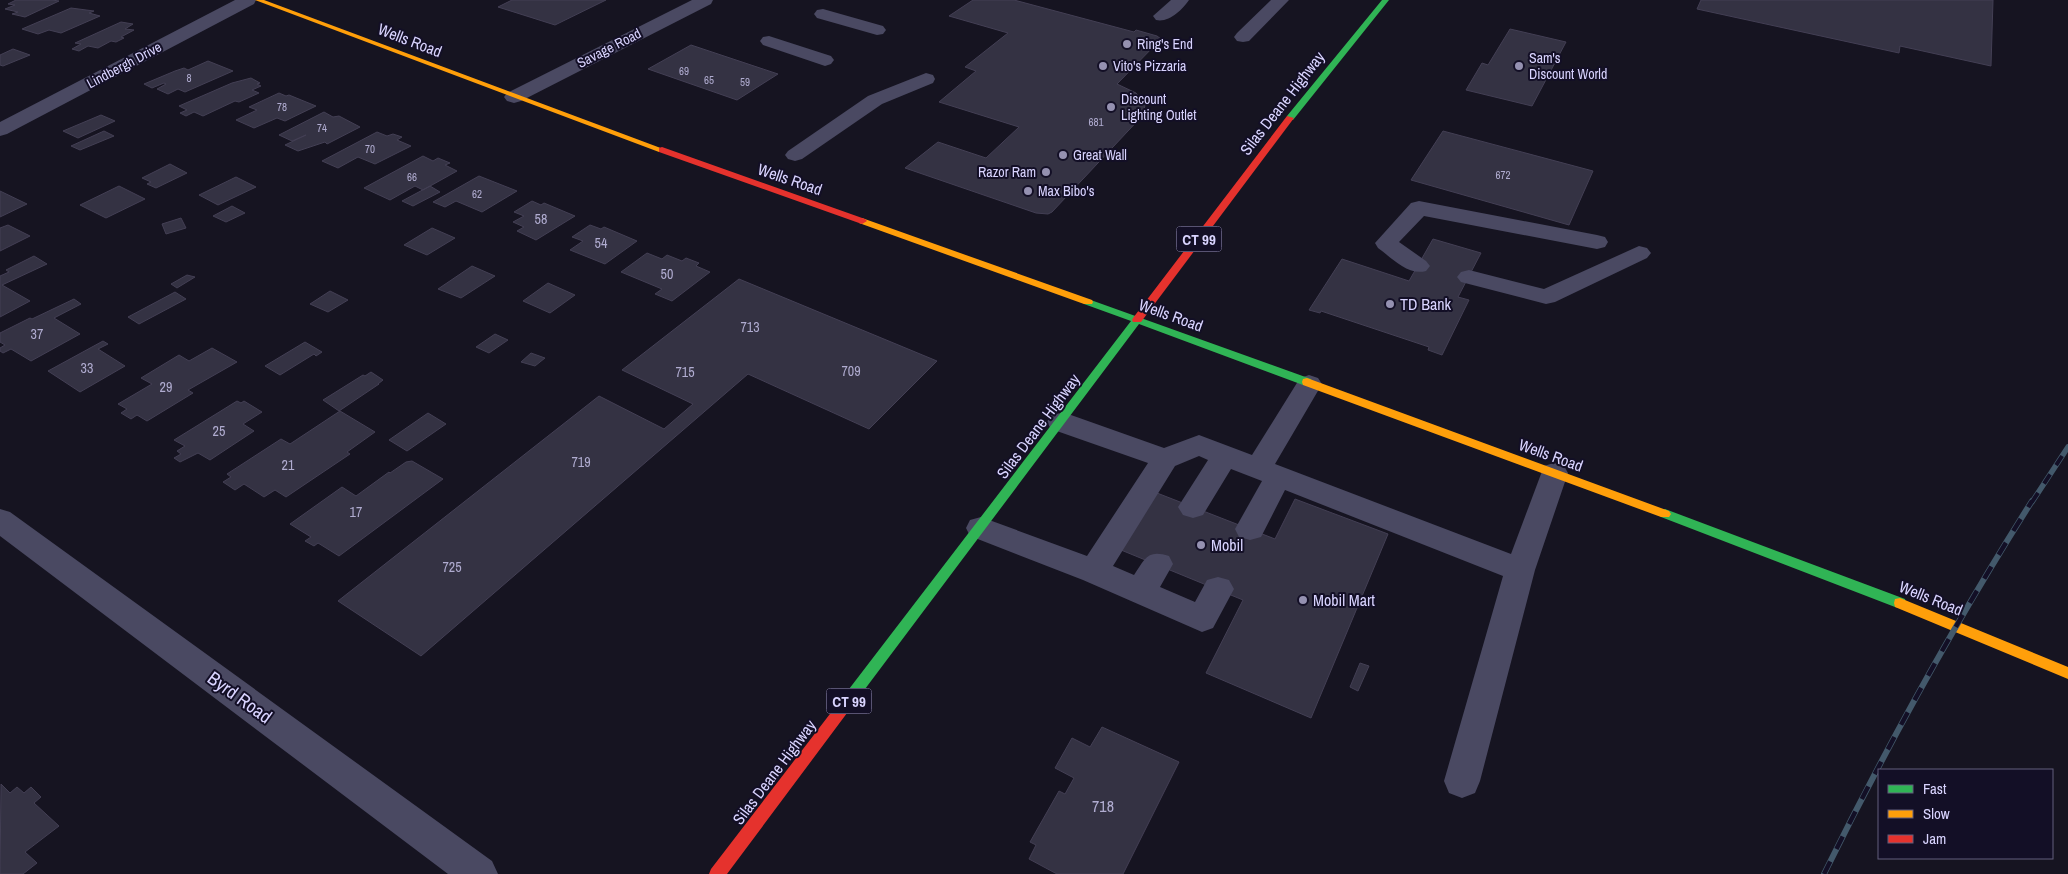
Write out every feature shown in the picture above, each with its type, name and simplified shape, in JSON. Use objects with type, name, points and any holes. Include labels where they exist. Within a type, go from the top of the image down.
[{"type":"main road","name":"Wells Road","points":[[258,0],[514,97],[1138,320],[1809,567],[1956,625],[2068,673]]},
{"type":"main road","name":"Silas Deane Highway","points":[[718,874],[1298,108],[1386,0]]},
{"type":"street","name":"Lindbergh Drive","points":[[0,130],[248,0]]},
{"type":"street","name":"Savage Road","points":[[514,97],[704,0]]},
{"type":"street","points":[[1162,16],[1181,0]]},
{"type":"street","points":[[1243,37],[1281,0]]},
{"type":"street","points":[[823,14],[877,30]]},
{"type":"street","points":[[769,41],[825,60]]},
{"type":"street","points":[[795,155],[875,100],[926,79]]},
{"type":"street","points":[[1418,266],[1386,243],[1419,208],[1597,242]]},
{"type":"street","points":[[1469,277],[1546,296],[1639,253]]},
{"type":"street","points":[[1250,530],[1268,473],[1309,384]]},
{"type":"street","points":[[1062,422],[1165,459]]},
{"type":"street","points":[[1094,571],[1165,459],[1199,445],[1520,570]]},
{"type":"street","points":[[1192,507],[1225,456]]},
{"type":"street","points":[[1462,782],[1520,570],[1554,473]]},
{"type":"street","name":"Byrd Road","points":[[0,520],[479,874]]},
{"type":"street","points":[[981,528],[1094,571],[1202,619],[1218,589]]},
{"type":"street","points":[[1140,592],[1158,564]]},
{"type":"building","points":[[16,0],[59,1],[25,17],[12,14],[18,12],[5,9],[15,5],[8,4]]},
{"type":"building","points":[[512,0],[606,0],[555,25],[498,7]]},
{"type":"building","points":[[973,0],[1014,0],[1134,32],[1136,30],[1161,39],[1117,84],[1136,93],[1145,105],[1143,115],[1052,212],[1048,214],[1036,213],[905,168],[938,142],[986,158],[1019,127],[939,102],[976,71],[965,67],[1008,33],[949,16]]},
{"type":"building","points":[[1701,0],[1993,0],[1991,66],[1900,46],[1899,53],[1697,9]]},
{"type":"building","points":[[71,8],[94,11],[89,13],[100,16],[61,33],[49,30],[38,34],[22,29]]},
{"type":"building","points":[[121,22],[133,24],[125,29],[134,30],[121,37],[124,38],[116,42],[111,41],[98,48],[88,46],[79,51],[72,49],[81,44],[75,43]]},
{"type":"building","points":[[1510,29],[1566,42],[1532,106],[1466,90],[1482,63],[1488,65]]},
{"type":"building","points":[[691,45],[778,74],[737,100],[648,69]]},
{"type":"building","points":[[13,49],[30,55],[3,66],[0,65],[0,55]]},
{"type":"building","points":[[208,61],[233,71],[185,92],[178,89],[168,94],[157,89],[166,84],[164,83],[152,88],[144,84],[175,71],[184,68],[188,70]]},
{"type":"building","points":[[251,78],[260,83],[257,84],[261,86],[252,90],[259,93],[239,102],[235,101],[203,116],[194,112],[186,116],[180,113],[187,110],[179,106],[232,83]]},
{"type":"building","points":[[279,93],[316,106],[285,121],[277,118],[254,128],[236,120],[257,110],[249,107]]},
{"type":"building","points":[[324,112],[333,117],[339,116],[360,127],[327,144],[325,142],[298,151],[285,145],[306,135],[292,141],[279,135]]},
{"type":"building","points":[[101,115],[115,121],[78,138],[63,131]]},
{"type":"building","points":[[104,131],[114,136],[80,150],[71,146]]},
{"type":"building","points":[[1443,131],[1593,171],[1569,225],[1411,180]]},
{"type":"building","points":[[377,132],[387,136],[393,134],[402,137],[397,140],[411,146],[375,164],[358,157],[338,168],[322,161]]},
{"type":"building","points":[[423,156],[433,161],[438,158],[450,163],[445,165],[457,171],[423,190],[415,186],[390,200],[364,188]]},
{"type":"building","points":[[170,164],[187,173],[156,188],[147,184],[151,182],[142,178]]},
{"type":"building","points":[[479,176],[517,191],[482,212],[456,201],[445,207],[433,202]]},
{"type":"building","points":[[236,177],[256,187],[218,205],[199,195]]},
{"type":"building","points":[[119,186],[145,199],[106,218],[80,205]]},
{"type":"building","points":[[430,186],[440,192],[413,206],[402,201]]},
{"type":"building","points":[[0,191],[27,204],[0,217]]},
{"type":"building","points":[[532,201],[541,205],[544,203],[575,216],[536,240],[517,231],[524,227],[513,222],[524,216],[514,212]]},
{"type":"building","points":[[232,206],[245,213],[226,222],[213,216]]},
{"type":"building","points":[[181,218],[186,228],[166,234],[162,224]]},
{"type":"building","points":[[8,225],[30,236],[0,251],[0,228]]},
{"type":"building","points":[[590,225],[601,229],[604,227],[637,241],[605,264],[570,250],[583,241],[572,237]]},
{"type":"building","points":[[432,228],[455,238],[427,255],[404,245]]},
{"type":"building","points":[[1433,239],[1481,253],[1458,297],[1469,300],[1442,355],[1428,350],[1429,347],[1321,311],[1320,313],[1309,310],[1342,259],[1409,281]]},
{"type":"building","points":[[647,253],[662,259],[667,255],[682,261],[686,258],[699,263],[696,266],[710,272],[672,301],[655,294],[662,289],[621,272]]},
{"type":"building","points":[[34,256],[47,264],[2,285],[30,301],[0,317],[0,276],[9,272],[6,270]]},
{"type":"building","points":[[472,266],[495,276],[461,298],[438,289]]},
{"type":"building","points":[[187,275],[195,277],[177,288],[171,284]]},
{"type":"building","points":[[739,279],[937,361],[869,429],[748,374],[421,656],[338,601],[599,396],[664,429],[693,404],[622,370]]},
{"type":"building","points":[[548,283],[575,295],[550,313],[523,301]]},
{"type":"building","points":[[330,291],[348,300],[328,312],[310,304]]},
{"type":"building","points":[[175,292],[186,299],[139,324],[128,317]]},
{"type":"building","points":[[74,299],[81,304],[54,318],[80,334],[31,361],[11,349],[3,353],[0,351],[0,348],[5,345],[0,342],[0,333]]},
{"type":"building","points":[[495,334],[508,340],[489,353],[476,347]]},
{"type":"building","points":[[103,341],[108,344],[98,349],[125,366],[80,392],[48,371]]},
{"type":"building","points":[[305,342],[322,352],[316,356],[314,354],[280,375],[265,366]]},
{"type":"building","points":[[212,348],[237,362],[188,390],[193,393],[147,421],[137,415],[131,419],[121,413],[127,409],[118,404],[152,384],[141,378],[179,355],[189,361]]},
{"type":"building","points":[[531,353],[545,358],[535,366],[521,362]]},
{"type":"building","points":[[371,372],[383,380],[339,411],[323,400],[363,375],[365,376]]},
{"type":"building","points":[[237,401],[241,403],[244,401],[262,412],[243,424],[254,431],[210,460],[198,453],[180,462],[174,458],[181,454],[177,451],[185,446],[174,440]]},
{"type":"building","points":[[340,411],[375,432],[347,452],[350,454],[286,497],[275,490],[264,497],[244,484],[235,490],[223,482],[231,477],[227,474],[281,439],[290,444]]},
{"type":"building","points":[[428,413],[446,424],[407,451],[389,440]]},
{"type":"building","points":[[412,461],[443,479],[339,556],[318,543],[314,546],[305,541],[311,537],[290,524],[342,487],[356,496],[389,472],[406,462]]},
{"type":"building","points":[[1157,493],[1275,539],[1295,499],[1388,534],[1311,718],[1206,673],[1243,600],[1121,550]]},
{"type":"building","points":[[1360,663],[1369,666],[1358,691],[1350,687]]},
{"type":"building","points":[[1102,727],[1179,762],[1123,874],[1057,874],[1029,859],[1036,845],[1030,842],[1059,791],[1065,794],[1074,778],[1055,768],[1072,738],[1090,747]]},
{"type":"building","points":[[1,784],[10,793],[17,787],[24,793],[31,787],[41,797],[34,803],[59,826],[25,852],[37,863],[23,874],[0,874]]},
{"type":"railway","points":[[2032,502],[2068,447]]},
{"type":"railway","points":[[1824,874],[1923,684],[1976,592],[2032,501]]},
{"type":"traffic: fast","points":[[1290,118],[1386,0]]},
{"type":"traffic: fast","points":[[1088,302],[1307,382]]},
{"type":"traffic: fast","points":[[851,697],[1137,320]]},
{"type":"traffic: fast","points":[[1665,514],[1900,603]]},
{"type":"traffic: slow","points":[[258,0],[662,150]]},
{"type":"traffic: slow","points":[[862,221],[1088,302]]},
{"type":"traffic: slow","points":[[1307,382],[1665,514]]},
{"type":"traffic: slow","points":[[1900,603],[2068,673]]},
{"type":"traffic: jam","points":[[1137,320],[1290,118]]},
{"type":"traffic: jam","points":[[662,150],[862,221]]},
{"type":"traffic: jam","points":[[717,874],[851,697]]},
{"type":"place","name":"Ring's End","points":[[1127,44]]},
{"type":"place","name":"Vito's Pizzaria","points":[[1103,66]]},
{"type":"place","name":"Sam's Discount World","points":[[1519,66]]},
{"type":"place","name":"Discount Lighting Outlet","points":[[1111,107]]},
{"type":"place","name":"Great Wall","points":[[1063,155]]},
{"type":"place","name":"Razor Ram","points":[[1046,172]]},
{"type":"place","name":"Max Bibo's","points":[[1028,191]]},
{"type":"place","name":"TD Bank","points":[[1390,304]]},
{"type":"place","name":"Mobil","points":[[1201,545]]},
{"type":"place","name":"Mobil Mart","points":[[1303,600]]}]
